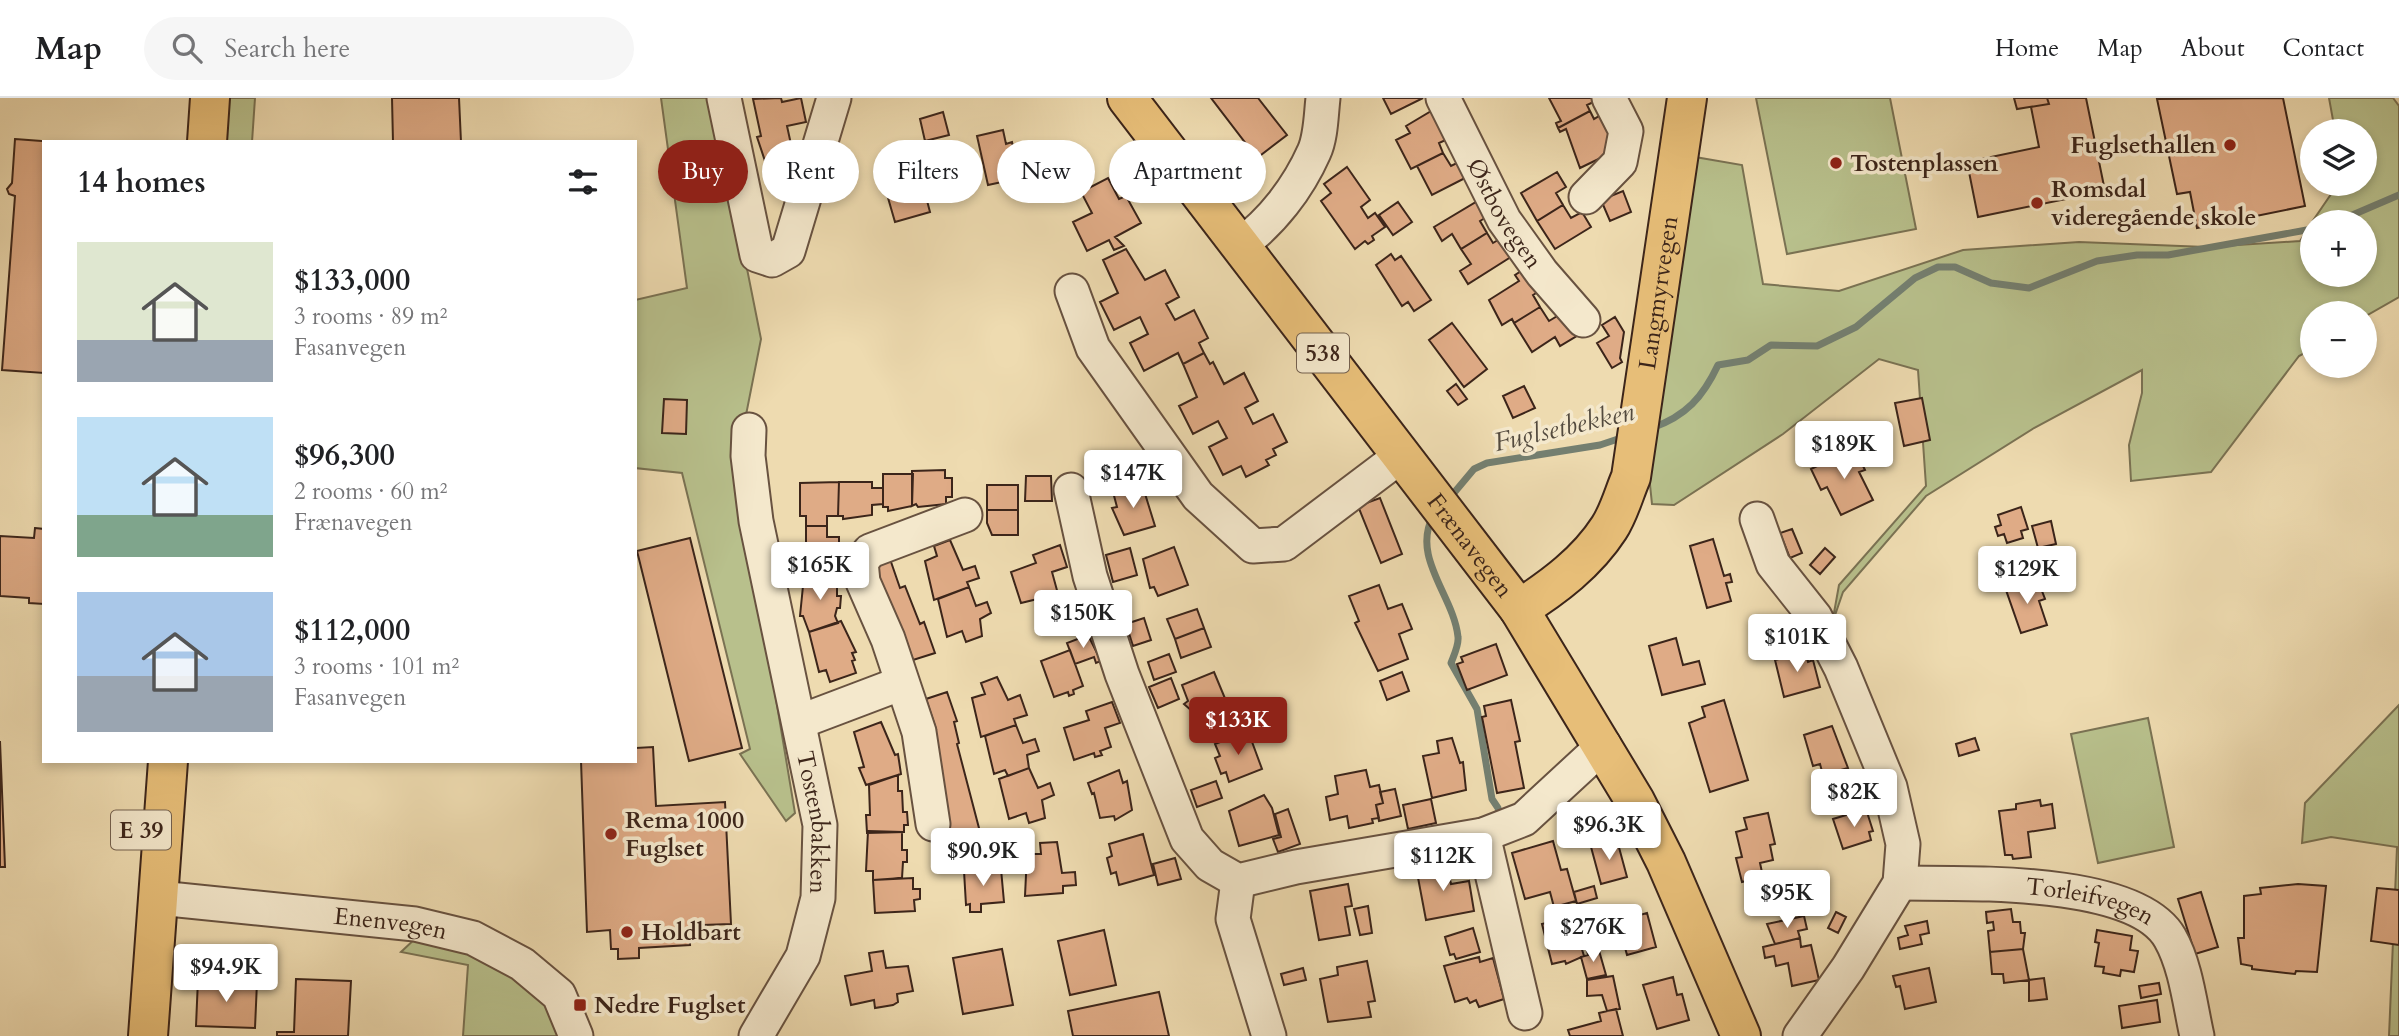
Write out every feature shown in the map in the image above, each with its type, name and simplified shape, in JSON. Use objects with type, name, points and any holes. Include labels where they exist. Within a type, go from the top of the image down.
[{"type":"main road","points":[[186,140],[189,98]]},
{"type":"main road","points":[[207,140],[210,98]]},
{"type":"main road","name":"Frænavegen","points":[[1127,98],[1519,609],[1604,745],[1666,862],[1741,1036]]},
{"type":"main road","name":"Langmyrvegen","points":[[1519,609],[1551,589],[1580,564],[1610,527],[1631,477],[1687,98]]},
{"type":"main road","name":"E 39","points":[[127,1036],[146,763]]},
{"type":"main road","name":"E 39","points":[[148,1036],[168,763]]},
{"type":"street","points":[[724,98],[757,255],[772,260],[788,251],[834,98]]},
{"type":"street","points":[[1241,245],[1260,230],[1284,203],[1315,150],[1323,98]]},
{"type":"street","name":"Østbovegen","points":[[1443,98],[1504,220],[1542,273],[1583,320]]},
{"type":"street","points":[[1586,198],[1620,162],[1626,131],[1609,98]]},
{"type":"street","points":[[1072,291],[1093,348],[1198,496],[1253,546],[1284,544],[1402,455]]},
{"type":"street","name":"Tostenbakken","points":[[749,430],[747,456],[756,521],[820,825],[818,898],[803,956],[756,1036]]},
{"type":"street","points":[[1071,490],[1090,576],[1122,674],[1188,839],[1210,865],[1238,881],[1296,867],[1483,835],[1524,819],[1604,745]]},
{"type":"street","points":[[933,824],[919,732],[888,639],[863,582],[861,562],[870,551],[965,515]]},
{"type":"street","points":[[1757,519],[1773,564],[1815,617],[1863,717],[1889,787],[1903,844],[1900,883],[1849,968],[1800,1036]]},
{"type":"street","name":"Tostenbakken","points":[[799,722],[902,684]]},
{"type":"street","points":[[1483,835],[1525,1013]]},
{"type":"street","points":[[1238,881],[1233,919],[1269,1036]]},
{"type":"street","name":"Torleifvegen","points":[[1900,883],[1991,885],[2082,892],[2102,896],[2132,908],[2158,922],[2171,938],[2181,967],[2197,1036]]},
{"type":"street","name":"Enenvegen","points":[[159,898],[415,924],[473,938],[522,964],[559,995],[576,1036]]},
{"type":"green space","points":[[220,98],[255,98],[252,140],[217,140]]},
{"type":"green space","points":[[661,98],[713,98],[721,140],[667,140]]},
{"type":"green space","name":"Tostenplassen","points":[[1756,98],[1890,98],[1916,229],[1787,254]]},
{"type":"green space","points":[[2329,98],[2393,98],[2399,106],[2399,297],[2377,310],[2377,301],[2300,301],[2300,355],[2211,472],[2131,481],[2129,445],[2142,393],[2142,370],[2034,428],[1926,496],[1843,592],[1832,624],[1839,585],[1926,486],[1918,370],[1879,359],[1783,434],[1674,505],[1652,504],[1640,388],[1689,156],[1742,165],[1763,284],[1839,291],[1963,250],[2079,242],[2206,247],[2300,241],[2300,287],[2377,287],[2377,210],[2320,210],[2330,196],[2377,196],[2377,119],[2333,119]]},
{"type":"green space","points":[[675,203],[734,203],[761,339],[745,420],[778,648],[775,693],[795,813],[786,821],[740,754],[750,749],[682,473],[637,468],[637,300],[687,288]]},
{"type":"green space","points":[[2399,705],[2399,1036],[2389,1036],[2397,847],[2331,837],[2302,843],[2305,803]]},
{"type":"green space","points":[[2148,718],[2174,847],[2098,863],[2071,734]]},
{"type":"green space","points":[[418,936],[471,949],[550,1003],[563,1036],[463,1036],[468,965],[401,952]]},
{"type":"building","points":[[392,98],[459,98],[461,140],[393,140]]},
{"type":"building","points":[[781,98],[782,102],[801,98],[806,122],[787,126],[790,140],[762,140],[762,152],[757,137],[761,136],[753,99]]},
{"type":"building","points":[[1211,98],[1258,98],[1287,135],[1266,151],[1266,140],[1243,140]]},
{"type":"building","points":[[1383,98],[1423,98],[1391,114]]},
{"type":"building","points":[[1549,98],[1598,100],[1587,105],[1590,111],[1558,128],[1556,123],[1561,121]]},
{"type":"building","points":[[2014,98],[2047,98],[2049,104],[2017,109]]},
{"type":"building","points":[[2047,98],[2086,98],[2105,191],[1978,217],[1967,162],[2039,147],[2031,107],[2049,104]]},
{"type":"building","name":"Fuglsethallen","points":[[2283,98],[2300,181],[2300,196],[2303,196],[2305,206],[2197,228],[2190,192],[2177,194],[2157,99]]},
{"type":"building","points":[[1438,107],[1450,138],[1439,143],[1443,153],[1411,169],[1396,140],[1410,133],[1406,126]]},
{"type":"building","points":[[1590,111],[1594,119],[1604,113],[1616,135],[1611,153],[1580,168],[1566,129],[1560,132],[1558,128]]},
{"type":"building","points":[[943,112],[949,135],[925,140],[920,119]]},
{"type":"building","points":[[1003,130],[1005,140],[997,140],[997,183],[988,185],[983,163],[983,140],[978,140],[977,136]]},
{"type":"building","points":[[15,139],[42,141],[42,373],[2,370],[15,196],[9,194],[7,189],[12,183]]},
{"type":"building","points":[[1443,153],[1451,166],[1461,161],[1469,176],[1432,195],[1417,166]]},
{"type":"building","points":[[1347,167],[1370,200],[1361,207],[1368,218],[1375,213],[1385,227],[1372,236],[1374,240],[1368,244],[1365,241],[1355,249],[1321,201],[1331,193],[1324,184]]},
{"type":"building","points":[[1557,172],[1566,187],[1556,193],[1563,205],[1537,221],[1521,193]]},
{"type":"building","points":[[1108,178],[1109,203],[1130,203],[1141,223],[1115,237],[1124,246],[1114,250],[1109,240],[1087,251],[1073,222],[1092,213],[1087,203],[1095,203],[1095,185]]},
{"type":"building","points":[[1623,191],[1631,212],[1610,221],[1601,200]]},
{"type":"building","points":[[1481,199],[1490,215],[1480,221],[1487,233],[1461,249],[1452,234],[1442,241],[1434,227]]},
{"type":"building","points":[[1398,202],[1412,222],[1393,235],[1379,215]]},
{"type":"building","points":[[890,203],[928,203],[930,212],[895,222]]},
{"type":"building","points":[[1563,205],[1571,218],[1582,212],[1591,227],[1555,249],[1537,221]]},
{"type":"building","points":[[1487,233],[1493,243],[1503,237],[1514,255],[1468,284],[1460,271],[1471,264],[1461,249]]},
{"type":"building","points":[[1126,249],[1145,280],[1165,270],[1179,297],[1166,304],[1175,320],[1194,310],[1208,338],[1199,343],[1204,353],[1183,364],[1178,353],[1144,371],[1130,343],[1148,334],[1140,317],[1114,330],[1100,302],[1118,293],[1103,260]]},
{"type":"building","points":[[1391,254],[1395,260],[1401,256],[1431,300],[1414,311],[1408,302],[1402,306],[1376,265]]},
{"type":"building","points":[[1529,266],[1543,289],[1533,295],[1540,307],[1514,323],[1512,319],[1502,325],[1489,300],[1519,281],[1515,275]]},
{"type":"building","points":[[1540,307],[1549,321],[1559,315],[1580,334],[1560,346],[1555,337],[1532,352],[1514,323]]},
{"type":"building","points":[[1615,317],[1624,332],[1620,358],[1622,362],[1612,368],[1597,343],[1609,336],[1602,325]]},
{"type":"building","points":[[1452,323],[1487,369],[1464,387],[1429,340]]},
{"type":"building","points":[[1204,353],[1210,364],[1213,362],[1224,384],[1244,373],[1258,401],[1245,408],[1253,424],[1273,414],[1287,442],[1273,449],[1276,455],[1266,460],[1269,465],[1246,477],[1241,466],[1223,475],[1209,447],[1227,438],[1218,421],[1193,434],[1179,406],[1197,397],[1183,364]]},
{"type":"building","points":[[1456,384],[1467,399],[1458,405],[1447,391]]},
{"type":"building","points":[[1524,386],[1535,408],[1513,418],[1503,396]]},
{"type":"building","points":[[1922,398],[1930,440],[1904,446],[1895,403]]},
{"type":"building","points":[[664,399],[687,400],[686,434],[662,433]]},
{"type":"building","points":[[1854,448],[1865,470],[1859,472],[1873,500],[1841,515],[1827,487],[1821,490],[1811,469]]},
{"type":"building","points":[[945,470],[945,478],[952,478],[952,497],[946,497],[946,504],[912,506],[912,471]]},
{"type":"building","points":[[883,474],[913,474],[912,506],[888,511],[888,507],[883,507]]},
{"type":"building","points":[[1026,476],[1051,476],[1052,501],[1025,501]]},
{"type":"building","points":[[839,482],[838,516],[827,516],[827,526],[806,526],[806,516],[800,516],[800,483]]},
{"type":"building","points":[[839,482],[872,482],[872,488],[883,488],[883,504],[872,505],[872,515],[843,519],[843,516],[838,516]]},
{"type":"building","points":[[1142,484],[1155,526],[1124,535],[1112,508],[1117,507],[1113,492]]},
{"type":"building","points":[[987,485],[1018,485],[1018,510],[987,510]]},
{"type":"building","points":[[1380,498],[1402,554],[1381,563],[1358,506]]},
{"type":"building","points":[[2021,507],[2028,529],[2021,531],[2023,538],[2007,543],[2004,534],[1998,536],[1995,527],[2001,525],[1998,515]]},
{"type":"building","points":[[987,510],[1018,510],[1018,535],[992,535],[987,523]]},
{"type":"building","points":[[2051,521],[2056,544],[2038,548],[2032,526]]},
{"type":"building","points":[[806,526],[827,526],[827,537],[839,537],[839,558],[843,558],[843,571],[839,571],[839,578],[802,577],[802,560],[806,560]]},
{"type":"building","points":[[35,528],[42,529],[42,604],[29,603],[29,598],[0,596],[0,536],[34,538]]},
{"type":"building","points":[[1792,529],[1802,553],[1790,558],[1780,533]]},
{"type":"building","points":[[690,538],[742,748],[689,761],[637,551]]},
{"type":"building","points":[[1713,539],[1724,576],[1730,574],[1732,582],[1726,583],[1731,601],[1707,608],[1690,546]]},
{"type":"building","points":[[950,540],[963,570],[975,566],[979,578],[967,582],[969,587],[934,600],[925,561],[937,556],[934,546]]},
{"type":"building","points":[[1060,545],[1067,567],[1052,572],[1058,594],[1021,603],[1011,572],[1036,563],[1033,555]]},
{"type":"building","points":[[1174,547],[1188,585],[1158,596],[1154,587],[1150,588],[1143,559]]},
{"type":"building","points":[[1130,548],[1137,575],[1113,582],[1106,555]]},
{"type":"building","points":[[1825,548],[1835,557],[1820,574],[1810,565]]},
{"type":"building","points":[[890,559],[900,588],[905,586],[920,624],[924,622],[935,653],[913,660],[903,631],[899,633],[868,567]]},
{"type":"building","points":[[804,576],[837,577],[837,596],[841,596],[840,608],[837,608],[835,616],[838,623],[809,632],[803,616],[800,616]]},
{"type":"building","points":[[2032,581],[2034,588],[2040,586],[2045,599],[2039,601],[2047,625],[2021,633],[2006,590]]},
{"type":"building","points":[[1379,585],[1388,609],[1402,604],[1412,629],[1399,634],[1408,659],[1378,671],[1355,623],[1359,621],[1349,596]]},
{"type":"building","points":[[969,587],[976,606],[987,602],[991,613],[980,619],[982,636],[966,642],[962,631],[947,637],[938,599]]},
{"type":"building","points":[[1197,609],[1204,628],[1175,639],[1167,619]]},
{"type":"building","points":[[1144,618],[1151,640],[1133,646],[1126,624]]},
{"type":"building","points":[[1795,618],[1805,652],[1775,660],[1767,626]]},
{"type":"building","points":[[841,621],[856,652],[852,653],[855,660],[852,661],[856,673],[830,682],[826,670],[819,672],[809,632]]},
{"type":"building","points":[[1204,628],[1211,647],[1181,658],[1175,639]]},
{"type":"building","points":[[1088,635],[1101,661],[1096,663],[1094,657],[1075,664],[1067,643]]},
{"type":"building","points":[[1676,638],[1683,665],[1699,661],[1705,684],[1662,695],[1649,646]]},
{"type":"building","points":[[1496,644],[1507,675],[1467,690],[1457,664],[1463,662],[1461,657]]},
{"type":"building","points":[[1070,650],[1083,686],[1073,690],[1074,694],[1069,696],[1068,692],[1054,697],[1041,661]]},
{"type":"building","points":[[1805,652],[1808,662],[1813,660],[1820,687],[1784,697],[1775,660]]},
{"type":"building","points":[[1169,654],[1176,672],[1154,680],[1148,662]]},
{"type":"building","points":[[1214,672],[1229,708],[1197,724],[1192,711],[1184,704],[1188,701],[1182,685]]},
{"type":"building","points":[[1402,672],[1409,691],[1387,700],[1380,681]]},
{"type":"building","points":[[997,677],[1008,700],[1020,695],[1027,715],[1014,719],[1016,725],[981,737],[972,698],[985,694],[981,683]]},
{"type":"building","points":[[1171,678],[1179,699],[1158,708],[1149,687]]},
{"type":"building","points":[[947,692],[957,721],[954,722],[959,743],[957,744],[980,832],[954,842],[944,812],[938,771],[942,770],[933,730],[936,729],[926,699]]},
{"type":"building","points":[[1511,700],[1520,741],[1515,742],[1524,788],[1497,793],[1482,717],[1486,716],[1484,706]]},
{"type":"building","points":[[1724,700],[1748,780],[1710,792],[1689,723],[1705,717],[1702,707]]},
{"type":"building","points":[[1112,702],[1120,723],[1105,728],[1111,747],[1100,751],[1102,755],[1095,757],[1094,753],[1074,760],[1064,728],[1089,720],[1086,711]]},
{"type":"building","points":[[881,722],[895,755],[898,754],[901,774],[866,785],[859,768],[864,767],[854,732]]},
{"type":"building","points":[[1016,725],[1023,743],[1035,739],[1039,751],[1027,755],[1029,768],[1008,776],[1005,770],[994,774],[985,736]]},
{"type":"building","points":[[1832,726],[1848,768],[1823,775],[1820,764],[1813,766],[1804,735]]},
{"type":"building","points":[[1248,731],[1262,769],[1229,782],[1226,772],[1221,774],[1215,758],[1220,756],[1215,744]]},
{"type":"building","points":[[1452,738],[1460,763],[1463,762],[1466,790],[1432,798],[1423,756],[1439,753],[1437,741]]},
{"type":"building","points":[[1975,738],[1979,750],[1959,756],[1956,744]]},
{"type":"building","points":[[0,741],[5,867],[0,867]]},
{"type":"building","points":[[653,747],[656,806],[725,802],[731,924],[703,925],[703,932],[689,933],[690,945],[639,948],[639,958],[618,959],[618,949],[611,949],[610,930],[587,932],[581,763],[637,763],[637,748]]},
{"type":"building","points":[[1029,768],[1038,788],[1050,783],[1054,795],[1042,800],[1045,818],[1029,823],[1026,813],[1009,819],[999,779]]},
{"type":"building","points":[[1119,770],[1123,783],[1127,781],[1132,810],[1115,820],[1114,816],[1100,818],[1094,793],[1092,794],[1088,783]]},
{"type":"building","points":[[1366,770],[1370,787],[1379,785],[1383,803],[1376,805],[1379,818],[1372,819],[1373,823],[1349,828],[1347,816],[1330,820],[1326,797],[1338,794],[1335,776]]},
{"type":"building","points":[[898,775],[898,791],[902,791],[903,812],[907,812],[908,825],[904,825],[904,832],[867,833],[866,815],[870,815],[869,785]]},
{"type":"building","points":[[1865,778],[1871,797],[1862,800],[1856,781]]},
{"type":"building","points":[[1216,781],[1222,798],[1197,807],[1191,790]]},
{"type":"building","points":[[1395,789],[1401,816],[1379,821],[1376,805],[1383,803],[1380,792]]},
{"type":"building","points":[[1264,795],[1272,808],[1279,835],[1239,846],[1229,811]]},
{"type":"building","points":[[1431,799],[1436,823],[1408,829],[1403,805]]},
{"type":"building","points":[[2040,800],[2041,806],[2052,804],[2055,828],[2028,832],[2031,857],[2013,859],[2012,855],[2005,855],[1999,811],[2016,809],[2016,804]]},
{"type":"building","points":[[1288,809],[1300,844],[1278,852],[1273,839],[1281,837],[1275,814]]},
{"type":"building","points":[[1866,809],[1873,831],[1869,832],[1871,840],[1843,849],[1833,819]]},
{"type":"building","points":[[1768,813],[1775,844],[1770,845],[1773,860],[1760,863],[1763,877],[1742,882],[1736,858],[1742,857],[1736,832],[1747,829],[1744,818]]},
{"type":"building","points":[[868,831],[902,832],[902,850],[907,850],[907,862],[903,862],[902,878],[873,880],[873,871],[866,871]]},
{"type":"building","points":[[1143,834],[1154,875],[1119,885],[1116,872],[1111,874],[1107,858],[1112,856],[1109,844]]},
{"type":"building","points":[[1617,840],[1627,877],[1601,884],[1591,847]]},
{"type":"building","points":[[1553,841],[1561,870],[1567,869],[1576,901],[1554,907],[1550,892],[1525,899],[1512,853]]},
{"type":"building","points":[[1057,842],[1062,873],[1075,872],[1076,885],[1063,886],[1063,893],[1025,896],[1027,854],[1041,854],[1040,843]]},
{"type":"building","points":[[1175,858],[1181,879],[1158,885],[1153,864]]},
{"type":"building","points":[[1446,862],[1451,884],[1469,881],[1474,911],[1426,920],[1416,867]]},
{"type":"building","points":[[1001,869],[1004,902],[981,904],[981,912],[970,912],[970,904],[966,905],[964,871]]},
{"type":"building","points":[[913,878],[913,889],[920,889],[920,899],[914,900],[915,911],[875,913],[873,880]]},
{"type":"building","points":[[1348,884],[1352,906],[1345,907],[1350,935],[1319,940],[1310,891]]},
{"type":"building","points":[[2298,884],[2326,886],[2317,972],[2296,971],[2295,974],[2252,969],[2252,966],[2241,964],[2238,938],[2244,938],[2244,896],[2261,894],[2260,888]]},
{"type":"building","points":[[1594,886],[1597,898],[1577,904],[1574,892]]},
{"type":"building","points":[[2377,888],[2399,890],[2399,945],[2371,941]]},
{"type":"building","points":[[2201,892],[2218,947],[2195,954],[2178,899]]},
{"type":"building","points":[[1368,906],[1372,933],[1360,935],[1354,909]]},
{"type":"building","points":[[2011,909],[2013,922],[2020,922],[2021,933],[2025,933],[2023,949],[1990,952],[1988,931],[1994,930],[1993,922],[1987,923],[1986,912]]},
{"type":"building","points":[[1836,912],[1846,917],[1838,933],[1828,928]]},
{"type":"building","points":[[1647,913],[1656,947],[1627,955],[1618,921]]},
{"type":"building","points":[[1804,916],[1807,929],[1798,931],[1800,938],[1775,944],[1767,924]]},
{"type":"building","points":[[1572,917],[1584,956],[1566,964],[1565,961],[1552,964],[1542,924]]},
{"type":"building","points":[[1927,921],[1929,933],[1920,935],[1922,944],[1900,949],[1898,938],[1908,935],[1905,926]]},
{"type":"building","points":[[1473,928],[1480,952],[1456,959],[1454,954],[1450,955],[1445,937]]},
{"type":"building","points":[[1104,930],[1116,985],[1070,995],[1058,941]]},
{"type":"building","points":[[2097,930],[2132,936],[2130,950],[2138,951],[2134,972],[2121,970],[2120,976],[2103,973],[2104,967],[2095,966],[2099,943],[2095,942]]},
{"type":"building","points":[[1800,938],[1801,947],[1811,945],[1819,980],[1792,986],[1788,963],[1776,966],[1774,956],[1765,958],[1763,947]]},
{"type":"building","points":[[1598,947],[1606,975],[1587,979],[1581,957],[1588,955],[1587,950]]},
{"type":"building","points":[[1002,949],[1013,1005],[963,1014],[953,958]]},
{"type":"building","points":[[2023,949],[2029,980],[2004,983],[2003,974],[1992,974],[1990,952]]},
{"type":"building","points":[[883,951],[886,968],[908,966],[913,991],[897,994],[898,1002],[893,1005],[875,1008],[874,1000],[851,1005],[845,976],[872,971],[869,953]]},
{"type":"building","points":[[1479,957],[1480,962],[1493,958],[1504,999],[1479,1007],[1476,1000],[1470,1003],[1467,998],[1455,1002],[1444,966]]},
{"type":"building","points":[[1367,961],[1375,1001],[1368,1002],[1371,1017],[1328,1022],[1320,979],[1338,975],[1337,967]]},
{"type":"building","points":[[1303,968],[1306,980],[1284,985],[1281,974]]},
{"type":"building","points":[[1929,968],[1936,1002],[1905,1009],[1900,986],[1896,987],[1893,976]]},
{"type":"building","points":[[1613,976],[1620,1009],[1607,1011],[1602,995],[1587,996],[1587,980]]},
{"type":"building","points":[[1673,977],[1677,995],[1682,994],[1689,1020],[1657,1029],[1643,985]]},
{"type":"building","points":[[2044,978],[2047,999],[2029,1001],[2029,980]]},
{"type":"building","points":[[198,979],[257,982],[255,1028],[196,1026]]},
{"type":"building","points":[[296,979],[351,981],[348,1036],[277,1036],[277,1032],[294,1032]]},
{"type":"building","points":[[2159,983],[2161,994],[2141,998],[2139,986]]},
{"type":"building","points":[[1159,992],[1169,1036],[1073,1036],[1068,1011]]},
{"type":"building","points":[[2157,1000],[2160,1022],[2122,1028],[2119,1006]]},
{"type":"building","points":[[1616,1009],[1623,1036],[1570,1036],[1568,1030],[1601,1021],[1599,1013]]},
{"type":"waterway","name":"Fuglsetbekken","points":[[2364,210],[2399,195]]},
{"type":"waterway","name":"Fuglsetbekken","points":[[1652,428],[1675,418],[1692,404],[1706,387],[1718,365],[1748,360],[1771,345],[1817,346],[1856,327],[1915,278],[1938,267],[1955,267],[1991,283],[2029,288],[2097,261],[2137,255],[2168,255],[2300,231]]},
{"type":"waterway","name":"Fuglsetbekken","points":[[1448,500],[1474,469],[1487,463],[1600,445],[1624,437]]},
{"type":"waterway","name":"Fuglsetbekken","points":[[1433,516],[1427,547],[1430,562],[1455,622],[1458,637],[1451,663],[1477,709],[1492,799],[1498,808],[1500,819]]},
{"type":"place","name":"Fuglsethallen","points":[[2230,145]]},
{"type":"place","name":"Tostenplassen","points":[[1836,163]]},
{"type":"place","name":"Romsdal videregående skole","points":[[2037,203]]},
{"type":"place","name":"Rema 1000 Fuglset","points":[[611,834]]},
{"type":"place","name":"Holdbart","points":[[627,932]]},
{"type":"place","name":"Nedre Fuglset","points":[[580,1005]]}]
